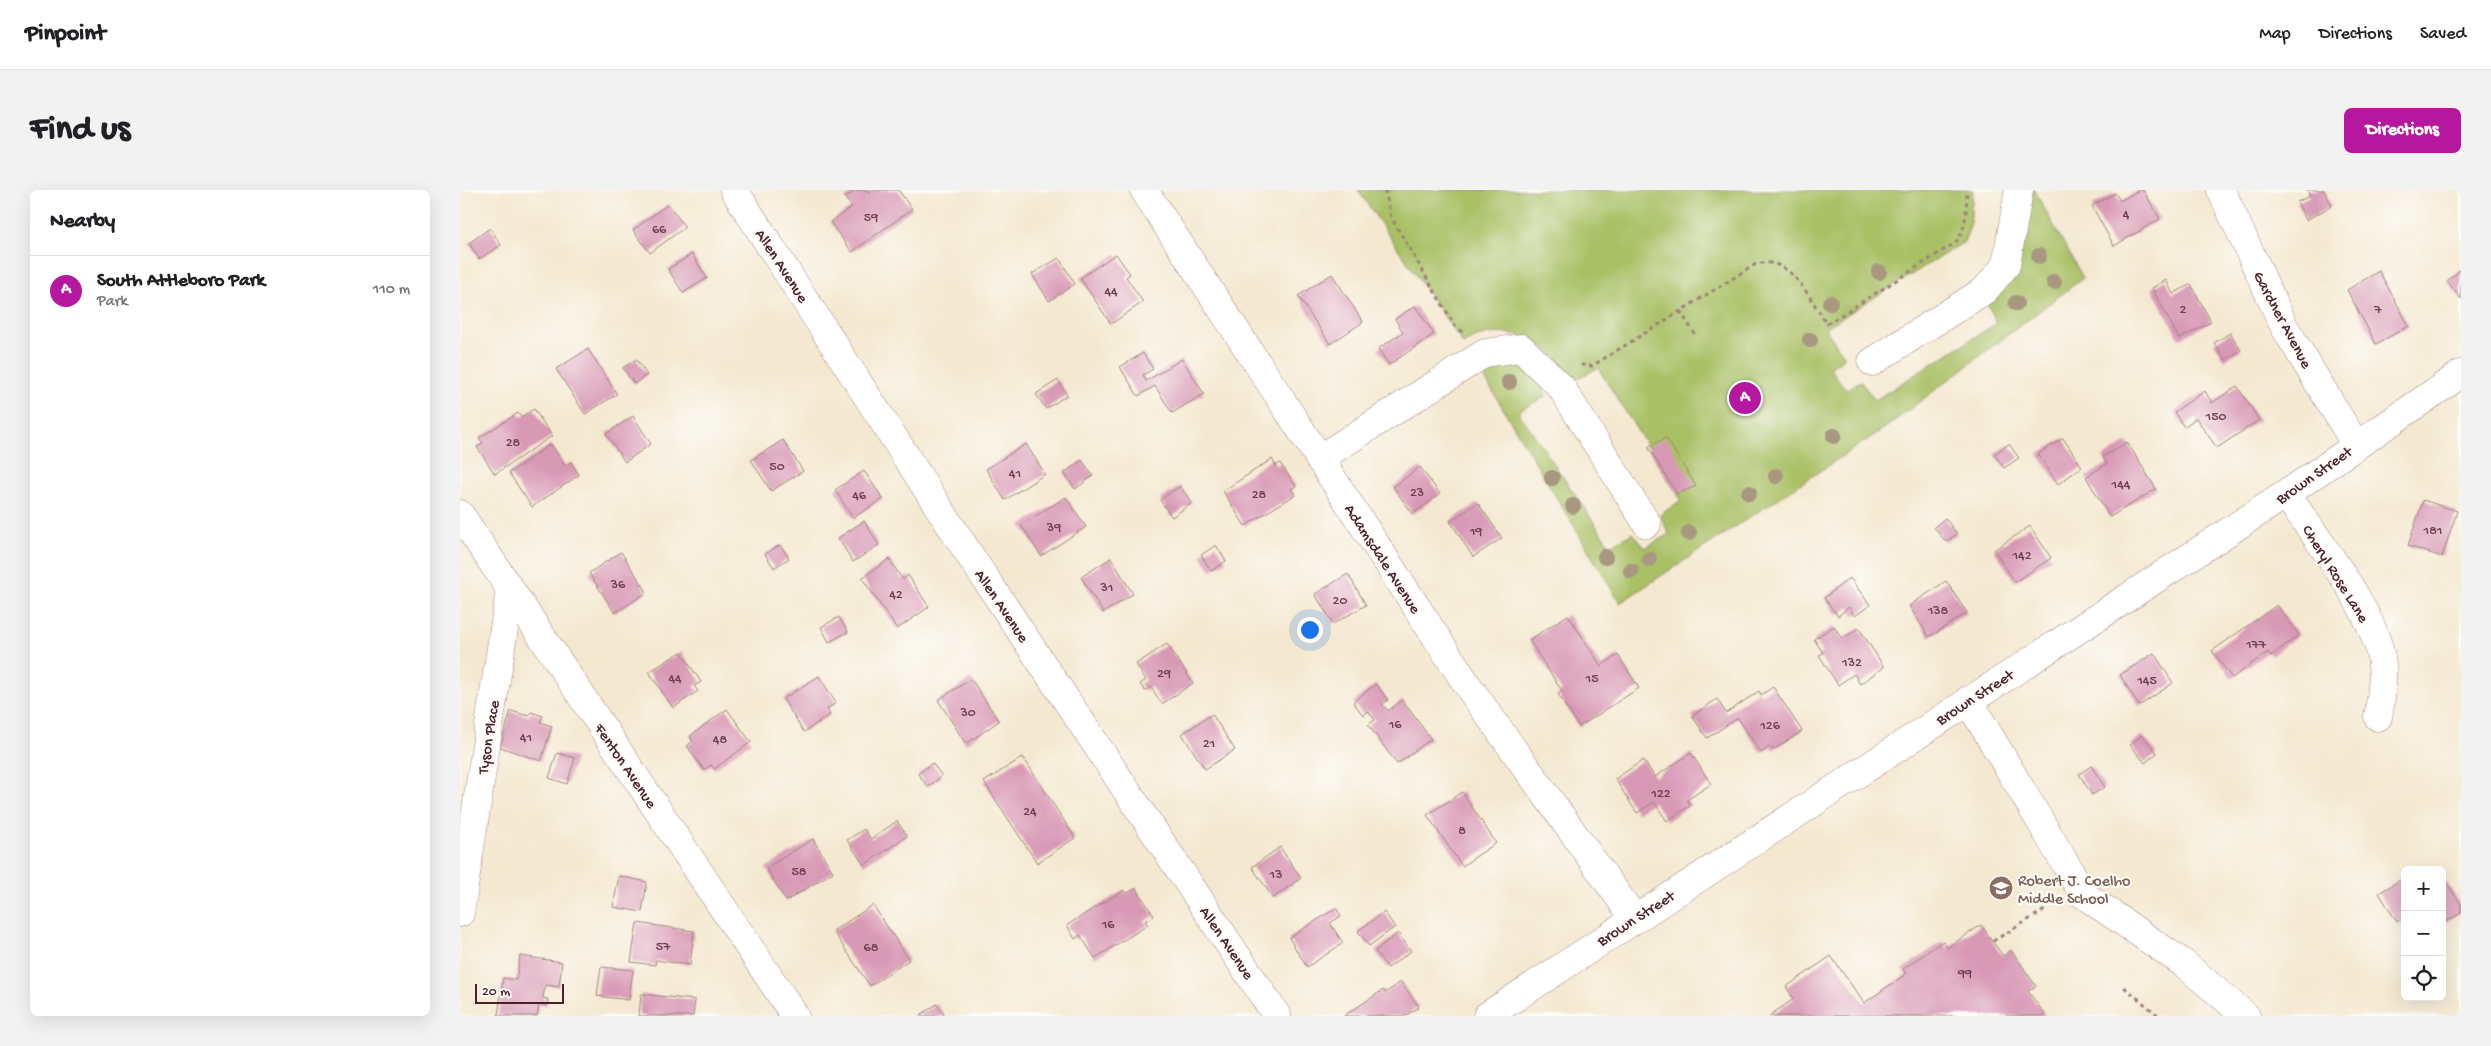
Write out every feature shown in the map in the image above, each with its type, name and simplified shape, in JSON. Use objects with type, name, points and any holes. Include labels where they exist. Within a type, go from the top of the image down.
[{"type":"street","name":"Allen Avenue","points":[[734,190],[965,548],[1277,1016]]},
{"type":"street","name":"Adamsdale Avenue","points":[[1144,190],[1470,689],[1634,918]]},
{"type":"street","points":[[1872,362],[1986,290],[2006,265],[2019,190]]},
{"type":"street","name":"Gardner Avenue","points":[[2221,190],[2285,328],[2356,445]]},
{"type":"street","points":[[1320,459],[1485,353],[1521,348],[1561,387],[1647,524]]},
{"type":"street","name":"Brown Street","points":[[1487,1016],[1634,918],[2286,494],[2461,374]]},
{"type":"street","name":"Cheryl Rose Lane","points":[[2286,494],[2361,606],[2372,629],[2380,653],[2382,675],[2378,717]]},
{"type":"street","name":"Fenton Avenue","points":[[460,514],[787,1010]]},
{"type":"street","name":"Tyson Place","points":[[460,913],[510,590]]},
{"type":"street","points":[[1968,700],[2084,895],[2182,962],[2246,1016]]},
{"type":"path","points":[[1385,190],[1391,216],[1455,326],[1463,332],[1468,332]]},
{"type":"path","points":[[1575,360],[1585,367],[1592,366],[1756,264],[1774,262],[1789,270],[1827,324],[1955,243],[1961,237],[1965,226],[1967,190]]},
{"type":"path","points":[[1680,311],[1695,334]]},
{"type":"path","points":[[1992,941],[2048,908]]},
{"type":"path","points":[[2124,987],[2159,1016]]},
{"type":"green space","points":[[1358,190],[1973,190],[1970,226],[1964,242],[1825,328],[1845,357],[1830,368],[1846,390],[1860,381],[1875,400],[1997,323],[1985,299],[2028,190],[2034,190],[2083,278],[1885,428],[1620,603],[1478,367],[1517,358],[1532,371],[1547,396],[1518,411],[1610,546],[1633,533],[1645,548],[1669,534],[1660,515],[1681,500],[1598,368],[1574,380],[1547,349],[1536,342],[1518,335],[1490,334],[1471,339],[1463,344]]},
{"type":"building","points":[[855,190],[867,190],[869,193],[873,190],[898,190],[912,209],[852,252],[830,222],[852,207],[845,198]]},
{"type":"building","points":[[2139,190],[2143,190],[2160,219],[2114,246],[2092,206],[2115,193],[2120,201]]},
{"type":"building","points":[[2307,190],[2324,190],[2332,206],[2306,220],[2297,202],[2310,196]]},
{"type":"building","points":[[668,204],[685,227],[650,253],[633,230]]},
{"type":"building","points":[[490,228],[501,245],[479,259],[469,243]]},
{"type":"building","points":[[692,254],[707,278],[683,293],[668,269]]},
{"type":"building","points":[[1116,254],[1130,274],[1126,277],[1143,302],[1111,324],[1080,278]]},
{"type":"building","points":[[1059,258],[1075,284],[1049,301],[1032,274]]},
{"type":"building","points":[[2461,269],[2461,299],[2447,281]]},
{"type":"building","points":[[2379,271],[2409,326],[2376,344],[2347,290]]},
{"type":"building","points":[[1332,274],[1363,322],[1330,344],[1298,296]]},
{"type":"building","points":[[2166,280],[2173,294],[2191,284],[2211,322],[2179,339],[2152,288]]},
{"type":"building","points":[[1415,306],[1434,334],[1389,365],[1378,349],[1403,332],[1395,319]]},
{"type":"building","points":[[2230,333],[2241,350],[2225,360],[2214,343]]},
{"type":"building","points":[[588,349],[617,394],[585,414],[556,369]]},
{"type":"building","points":[[1143,353],[1153,369],[1143,375],[1146,381],[1182,359],[1204,394],[1172,413],[1155,386],[1138,396],[1120,367]]},
{"type":"building","points":[[636,359],[647,375],[634,384],[623,368]]},
{"type":"building","points":[[1058,380],[1067,395],[1046,409],[1036,394]]},
{"type":"building","points":[[2237,386],[2259,420],[2217,448],[2196,418],[2184,427],[2174,412],[2205,391],[2212,403]]},
{"type":"building","points":[[534,409],[552,436],[495,474],[477,447],[483,443],[479,438],[518,413],[521,417]]},
{"type":"building","points":[[633,416],[651,444],[625,462],[606,434]]},
{"type":"building","points":[[1666,438],[1696,486],[1677,494],[1648,447]]},
{"type":"building","points":[[2063,438],[2082,467],[2058,484],[2038,454]]},
{"type":"building","points":[[783,440],[803,471],[771,491],[751,460]]},
{"type":"building","points":[[2127,442],[2156,489],[2110,517],[2086,477],[2107,464],[2103,457]]},
{"type":"building","points":[[551,444],[565,466],[571,462],[579,475],[532,507],[509,473]]},
{"type":"building","points":[[1026,444],[1045,474],[1005,500],[986,469]]},
{"type":"building","points":[[2009,444],[2019,458],[2004,468],[1994,454]]},
{"type":"building","points":[[1272,459],[1276,466],[1280,463],[1296,486],[1291,489],[1295,495],[1245,526],[1223,491]]},
{"type":"building","points":[[1082,460],[1093,476],[1075,489],[1064,473]]},
{"type":"building","points":[[1420,467],[1440,494],[1413,514],[1393,487]]},
{"type":"building","points":[[864,471],[883,499],[853,518],[835,490]]},
{"type":"building","points":[[1180,486],[1192,503],[1172,517],[1160,500]]},
{"type":"building","points":[[1066,497],[1086,527],[1041,556],[1021,525]]},
{"type":"building","points":[[2423,500],[2457,511],[2442,557],[2408,546]]},
{"type":"building","points":[[1478,503],[1502,538],[1473,557],[1450,521]]},
{"type":"building","points":[[1945,518],[1957,534],[1946,542],[1934,527]]},
{"type":"building","points":[[864,521],[879,545],[853,562],[838,538]]},
{"type":"building","points":[[2030,526],[2051,558],[2015,582],[1994,550]]},
{"type":"building","points":[[780,545],[789,558],[774,568],[765,554]]},
{"type":"building","points":[[1216,545],[1226,561],[1211,571],[1201,555]]},
{"type":"building","points":[[621,552],[647,592],[615,613],[589,573]]},
{"type":"building","points":[[1111,558],[1133,594],[1103,613],[1081,577]]},
{"type":"building","points":[[889,559],[903,580],[908,575],[929,607],[897,629],[862,578]]},
{"type":"building","points":[[1348,574],[1366,605],[1333,624],[1315,594]]},
{"type":"building","points":[[1850,578],[1870,605],[1855,616],[1849,607],[1838,616],[1824,598]]},
{"type":"building","points":[[1946,581],[1967,613],[1929,637],[1909,606]]},
{"type":"building","points":[[2277,605],[2299,635],[2271,656],[2268,652],[2232,678],[2212,651]]},
{"type":"building","points":[[1568,615],[1601,666],[1618,655],[1639,688],[1579,727],[1558,694],[1562,691],[1529,640]]},
{"type":"building","points":[[839,617],[848,632],[829,642],[821,627]]},
{"type":"building","points":[[1834,626],[1842,639],[1859,628],[1884,667],[1860,684],[1854,674],[1838,685],[1819,655],[1823,653],[1814,639]]},
{"type":"building","points":[[1167,644],[1193,683],[1162,704],[1151,687],[1145,691],[1140,684],[1146,680],[1136,664]]},
{"type":"building","points":[[681,652],[701,682],[694,686],[698,691],[673,708],[649,672]]},
{"type":"building","points":[[2154,653],[2173,683],[2139,706],[2120,675]]},
{"type":"building","points":[[819,676],[836,703],[827,709],[830,715],[804,732],[783,699]]},
{"type":"building","points":[[971,679],[999,721],[966,744],[938,700]]},
{"type":"building","points":[[1376,684],[1388,700],[1382,704],[1388,711],[1402,700],[1431,739],[1397,764],[1368,725],[1375,720],[1368,711],[1363,715],[1353,702]]},
{"type":"building","points":[[1773,687],[1802,731],[1773,750],[1771,746],[1761,753],[1738,718],[1707,738],[1692,716],[1717,699],[1726,713],[1759,691],[1761,695]]},
{"type":"building","points":[[727,709],[751,742],[714,769],[711,765],[704,770],[687,746],[693,741],[690,736]]},
{"type":"building","points":[[511,711],[529,716],[531,712],[543,716],[540,722],[552,726],[541,761],[500,747]]},
{"type":"building","points":[[1212,714],[1235,750],[1205,769],[1182,734]]},
{"type":"building","points":[[2142,735],[2157,753],[2145,763],[2130,745]]},
{"type":"building","points":[[557,753],[575,758],[567,784],[549,778]]},
{"type":"building","points":[[1691,753],[1711,784],[1687,800],[1691,805],[1667,821],[1654,802],[1637,813],[1615,779],[1643,760],[1655,777]]},
{"type":"building","points":[[1023,757],[1075,838],[1037,863],[984,782]]},
{"type":"building","points":[[932,763],[942,776],[928,787],[918,774]]},
{"type":"building","points":[[2091,766],[2105,787],[2092,795],[2079,774]]},
{"type":"building","points":[[1462,792],[1496,843],[1462,866],[1427,815]]},
{"type":"building","points":[[897,821],[907,836],[864,865],[847,840],[864,829],[871,839]]},
{"type":"building","points":[[813,839],[833,872],[786,901],[766,868]]},
{"type":"building","points":[[1280,847],[1301,878],[1273,898],[1252,867]]},
{"type":"building","points":[[619,876],[647,882],[642,912],[613,907]]},
{"type":"building","points":[[2401,879],[2401,920],[2397,922],[2379,893]]},
{"type":"building","points":[[2446,881],[2461,905],[2461,913],[2446,922]]},
{"type":"building","points":[[1136,888],[1154,916],[1145,921],[1148,925],[1095,958],[1080,935],[1075,939],[1067,925],[1124,890],[1126,894]]},
{"type":"building","points":[[873,905],[909,960],[870,986],[833,931]]},
{"type":"building","points":[[1336,908],[1341,916],[1330,923],[1343,943],[1307,967],[1289,938]]},
{"type":"building","points":[[1384,912],[1395,927],[1369,946],[1358,931]]},
{"type":"building","points":[[637,923],[694,931],[690,965],[656,960],[655,965],[631,962]]},
{"type":"building","points":[[1981,925],[2003,956],[2011,950],[2036,986],[2028,991],[2046,1016],[1769,1016],[1794,999],[1786,987],[1831,956],[1864,1003],[1906,974],[1903,969],[1943,941],[1947,948]]},
{"type":"building","points":[[1398,933],[1411,951],[1388,968],[1375,951]]},
{"type":"building","points":[[520,956],[562,962],[559,987],[545,985],[543,998],[548,999],[547,1006],[539,1005],[537,1016],[498,1016],[503,978],[516,980]]},
{"type":"building","points":[[601,967],[633,970],[629,1000],[597,996]]},
{"type":"building","points":[[1401,982],[1419,1007],[1405,1016],[1344,1016],[1383,990],[1385,993]]},
{"type":"building","points":[[641,994],[695,1000],[693,1016],[639,1016]]},
{"type":"building","points":[[937,1004],[945,1016],[919,1016]]},
{"type":"place","name":"South Attleboro Park","points":[[1745,398]]},
{"type":"place","name":"Robert J. Coelho Middle School","points":[[2001,888]]}]
